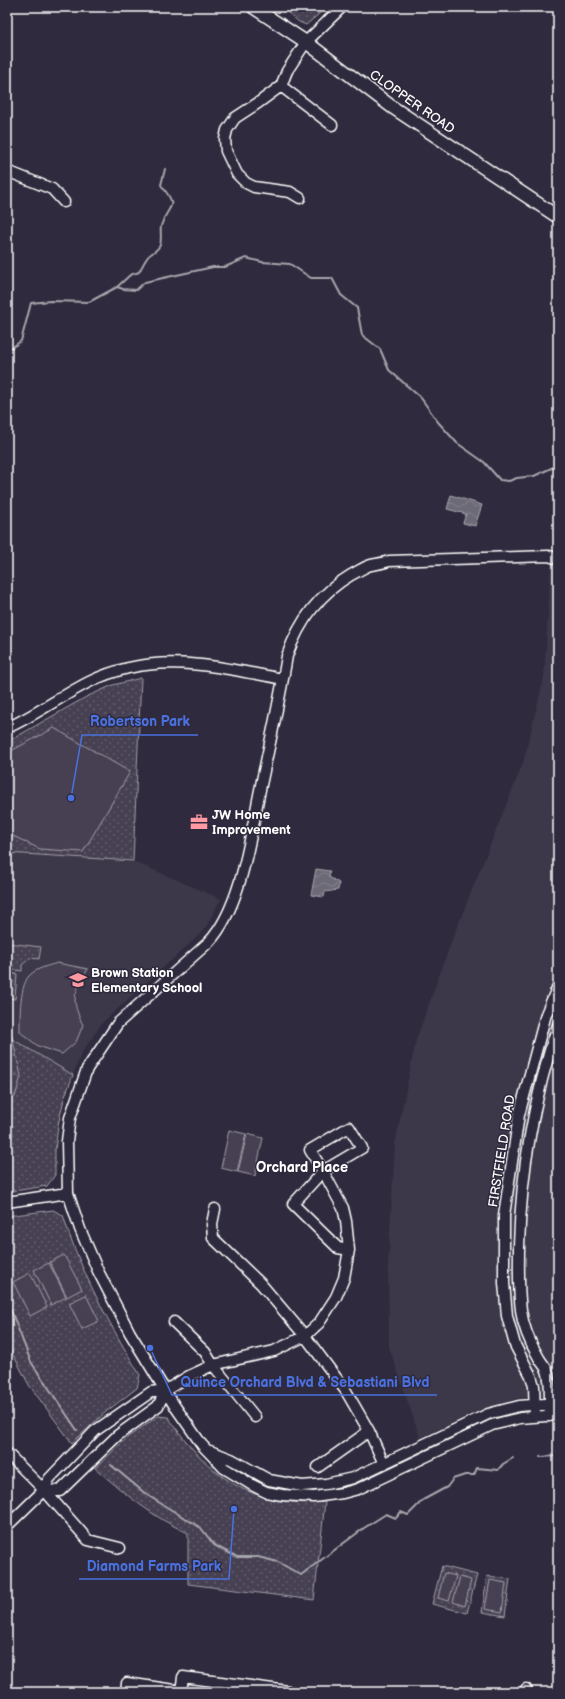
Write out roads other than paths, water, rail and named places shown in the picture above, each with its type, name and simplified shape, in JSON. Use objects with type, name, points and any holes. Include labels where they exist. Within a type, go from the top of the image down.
[{"type":"main road","name":"CLOPPER ROAD","points":[[253,7],[306,42],[392,107],[558,217]]},
{"type":"street","points":[[300,198],[290,192],[254,187],[246,184],[237,174],[225,146],[225,139],[227,130],[235,118],[258,104],[281,86],[287,71],[306,42],[342,7]]},
{"type":"street","points":[[281,86],[332,125]]},
{"type":"street","points":[[7,172],[12,172],[52,189],[64,202]]},
{"type":"street","points":[[554,1415],[515,1419],[492,1425],[358,1489],[314,1498],[266,1492],[224,1468],[207,1450],[174,1405],[130,1333],[98,1271],[80,1229],[68,1193],[66,1141],[70,1118],[87,1069],[118,1023],[209,942],[217,934],[228,915],[245,858],[287,656],[300,625],[311,608],[339,582],[370,566],[389,561],[553,557],[558,551]]},
{"type":"street","points":[[7,728],[89,682],[111,673],[143,665],[170,663],[199,664],[283,680]]},
{"type":"street","name":"FIRSTFIELD ROAD","points":[[535,1416],[534,1386],[532,1376],[515,1346],[507,1316],[504,1283],[504,1214],[519,1115],[546,1014],[558,986]]},
{"type":"street","name":"FIRSTFIELD ROAD","points":[[554,1415],[554,1404],[550,1392],[547,1370],[530,1342],[525,1327],[521,1309],[519,1275],[520,1213],[524,1169],[536,1098],[558,1025]]},
{"type":"street","points":[[7,1526],[44,1490],[49,1479],[95,1431],[151,1392],[166,1390],[189,1376],[213,1366],[274,1351],[305,1336],[319,1323],[336,1297],[344,1278],[349,1250],[343,1208],[323,1171],[310,1150],[349,1127],[362,1148],[323,1171],[293,1204],[338,1248],[349,1250]]},
{"type":"street","points":[[7,1202],[68,1193]]},
{"type":"street","points":[[215,1209],[212,1224],[213,1238],[261,1284],[305,1336],[346,1391],[369,1431],[384,1464]]},
{"type":"street","points":[[174,1322],[205,1352],[213,1366],[255,1417]]},
{"type":"street","points":[[547,1370],[558,1382]]},
{"type":"street","points":[[44,1490],[60,1490],[118,1435],[158,1406],[166,1390]]},
{"type":"street","points":[[207,1450],[231,1459],[269,1480],[302,1486],[314,1486],[354,1478],[488,1414],[519,1406],[554,1404]]},
{"type":"street","points":[[318,1467],[369,1431]]},
{"type":"street","points":[[7,1453],[44,1490],[88,1540],[120,1548]]},
{"type":"street","points":[[126,1692],[127,1684],[181,1691],[183,1677],[254,1689],[288,1690],[288,1692]]},
{"type":"water","points":[[451,495],[482,505],[475,526],[463,523],[466,514],[447,509]]},
{"type":"water","points":[[316,869],[330,871],[329,877],[339,883],[338,890],[325,892],[324,897],[311,895]]},
{"type":"waterway","points":[[117,287],[130,275],[139,272],[148,256],[158,249],[160,245],[161,226],[171,207],[170,199],[161,185],[165,169]]},
{"type":"waterway","points":[[7,351],[21,341],[31,303],[50,301],[89,302],[117,287],[136,290],[145,282],[213,267],[225,267],[246,258],[262,262],[290,264],[311,278],[332,278],[341,295],[357,308],[362,335],[380,349],[389,370],[421,398],[438,422],[457,443],[484,462],[500,480],[509,481],[517,478],[534,476],[558,465]]},
{"type":"waterway","points":[[7,1300],[31,1362],[77,1430]]},
{"type":"waterway","points":[[540,1457],[558,1456]]},
{"type":"waterway","points":[[111,1465],[147,1495],[201,1528],[214,1545],[237,1557],[258,1557],[278,1562],[301,1575],[364,1528],[386,1514],[396,1518],[401,1512],[408,1515],[423,1500],[447,1487],[453,1479],[465,1475],[474,1475],[477,1468],[498,1470],[503,1464],[513,1458]]},
{"type":"place","name":"Robertson Park","points":[[71,798]]},
{"type":"place","name":"JW Home Improvement","points":[[199,822]]},
{"type":"place","name":"Brown Station Elementary School","points":[[78,980]]},
{"type":"place","name":"Quince Orchard Blvd & Sebastiani Blvd","points":[[150,1348]]},
{"type":"place","name":"Diamond Farms Park","points":[[234,1509]]},
{"type":"district","name":"Orchard Place","points":[[302,1167]]}]
